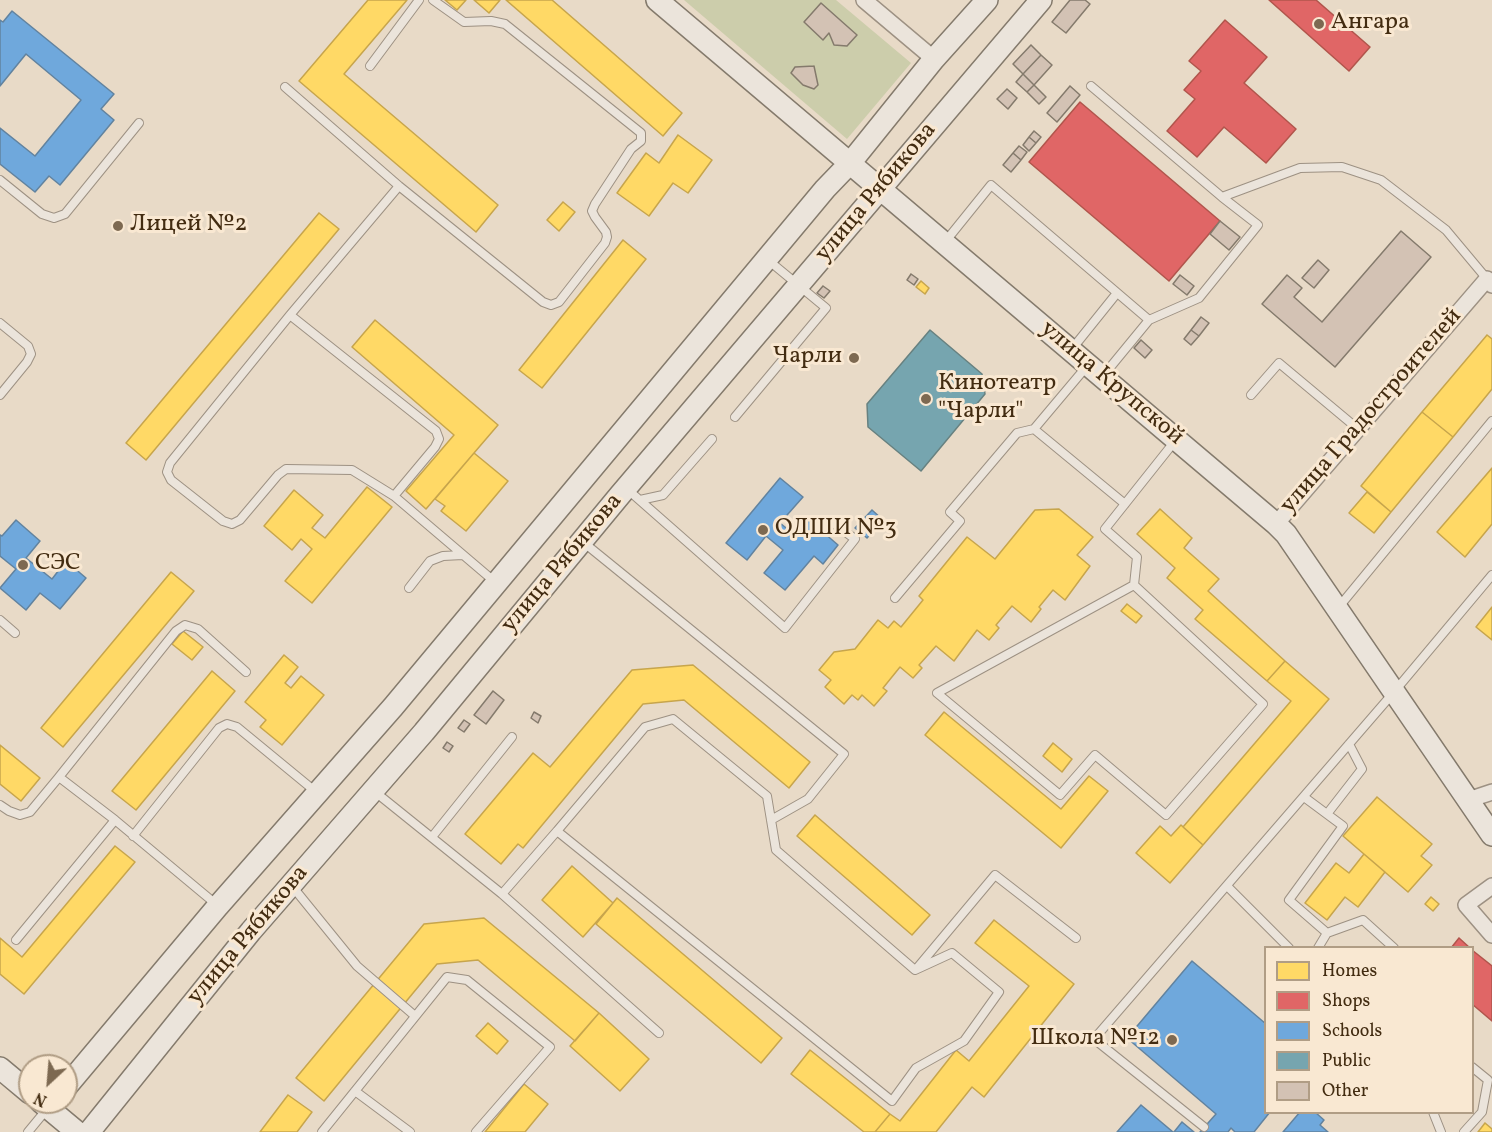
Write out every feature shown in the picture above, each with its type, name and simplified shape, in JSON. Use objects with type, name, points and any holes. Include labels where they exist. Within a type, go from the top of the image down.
[{"type":"street","name":"улица Крупской","points":[[657,0],[1276,524],[1286,534],[1492,835]]},
{"type":"street","points":[[864,0],[934,59]]},
{"type":"street","name":"улица Рябикова","points":[[78,1073],[218,906],[393,707],[825,189],[851,162],[934,59],[987,0]]},
{"type":"street","name":"улица Рябикова","points":[[89,1132],[251,931],[424,732],[582,540],[633,494],[798,285],[1041,0]]},
{"type":"street","name":"улица Градостроителей","points":[[1276,524],[1489,282]]},
{"type":"street","points":[[1468,800],[1492,792]]},
{"type":"street","points":[[1492,886],[1466,905],[1492,934]]},
{"type":"street","points":[[0,1068],[18,1083]]},
{"type":"street","points":[[58,1114],[77,1132]]},
{"type":"lane","points":[[370,66],[419,0]]},
{"type":"lane","points":[[285,87],[399,186],[543,302],[551,305],[559,302],[605,243],[608,237],[606,232],[592,211],[631,149],[643,137],[505,24],[491,21],[464,22],[433,0]]},
{"type":"lane","points":[[895,598],[960,521],[950,512],[1017,433],[1034,429],[1149,321],[1199,298],[1258,225],[1091,86]]},
{"type":"lane","points":[[0,180],[42,214],[54,218],[64,214],[139,123]]},
{"type":"lane","points":[[1222,197],[1300,168],[1342,167],[1381,180],[1446,230],[1489,282]]},
{"type":"lane","points":[[944,243],[991,185],[1149,321]]},
{"type":"lane","points":[[399,186],[290,315],[170,463],[167,472],[171,480],[223,521],[232,524],[240,520],[278,475],[286,469],[352,470],[394,496],[496,584]]},
{"type":"lane","points":[[735,417],[826,308],[767,259]]},
{"type":"lane","points":[[1071,351],[1117,293]]},
{"type":"lane","points":[[290,315],[436,431],[439,440],[435,447],[394,496]]},
{"type":"lane","points":[[0,322],[28,346],[31,354],[0,395]]},
{"type":"lane","points":[[1251,394],[1279,363],[1358,429]]},
{"type":"lane","points":[[1337,609],[1492,421]]},
{"type":"lane","points":[[1034,429],[1125,504]]},
{"type":"lane","points":[[633,494],[663,495],[712,439]]},
{"type":"lane","points":[[1134,585],[1137,557],[1105,529],[1176,440]]},
{"type":"lane","points":[[633,494],[785,628],[855,539],[832,522]]},
{"type":"lane","points":[[582,540],[844,754],[808,799],[771,820]]},
{"type":"lane","points":[[409,588],[430,561],[443,556],[463,555]]},
{"type":"lane","points":[[1204,1127],[1095,1039],[1394,692],[1492,574]]},
{"type":"lane","points":[[1134,585],[1263,704],[1166,815],[1095,755],[1060,795],[937,693],[1134,585]]},
{"type":"lane","points":[[0,620],[15,633]]},
{"type":"lane","points":[[0,805],[9,812],[20,815],[30,812],[176,631],[185,625],[198,629],[246,672]]},
{"type":"lane","points":[[502,894],[645,727],[673,718],[767,796],[776,850],[915,970]]},
{"type":"lane","points":[[133,836],[219,728],[227,724],[237,727],[317,794]]},
{"type":"lane","points":[[432,837],[512,737]]},
{"type":"lane","points":[[1327,814],[1362,769],[1349,744]]},
{"type":"lane","points":[[58,777],[115,820],[218,906]]},
{"type":"lane","points":[[373,790],[502,894],[659,1033]]},
{"type":"lane","points":[[1304,796],[1343,826],[1288,900],[1327,933]]},
{"type":"lane","points":[[15,940],[115,820]]},
{"type":"lane","points":[[557,831],[892,1101],[916,1068],[964,1041],[999,992],[952,953],[915,970]]},
{"type":"lane","points":[[915,970],[995,875],[1076,938]]},
{"type":"lane","points":[[291,885],[357,966],[415,1016]]},
{"type":"lane","points":[[1227,886],[1287,946]]},
{"type":"lane","points":[[1319,946],[1327,933],[1363,920],[1392,946]]},
{"type":"lane","points":[[322,1132],[447,977],[467,980],[550,1047],[476,1132]]},
{"type":"lane","points":[[1464,1132],[1482,1112],[1488,1080],[1474,1067]]},
{"type":"lane","points":[[355,1091],[410,1132]]},
{"type":"lane","points":[[28,1132],[40,1114]]},
{"type":"lane","points":[[1433,1114],[1442,1132]]},
{"type":"green space","points":[[684,0],[836,0],[911,63],[847,139]]},
{"type":"building: Homes","points":[[368,0],[407,0],[344,74],[498,205],[476,232],[299,81]]},
{"type":"building: Homes","points":[[445,0],[466,0],[457,10]]},
{"type":"building: Homes","points":[[474,0],[500,0],[489,13]]},
{"type":"building: Homes","points":[[506,0],[552,0],[682,113],[663,136]]},
{"type":"building: Homes","points":[[678,135],[712,160],[688,193],[673,183],[649,216],[617,193],[646,153],[659,163]]},
{"type":"building: Homes","points":[[563,202],[575,212],[559,231],[547,220]]},
{"type":"building: Homes","points":[[319,213],[339,229],[146,460],[126,443]]},
{"type":"building: Homes","points":[[623,240],[646,259],[542,388],[519,370]]},
{"type":"building: Homes","points":[[921,281],[929,288],[925,294],[916,287]]},
{"type":"building: Homes","points":[[375,320],[498,425],[426,509],[406,491],[454,435],[352,347]]},
{"type":"building: Homes","points":[[1487,335],[1492,339],[1492,389],[1453,437],[1422,412]]},
{"type":"building: Homes","points":[[1422,412],[1453,437],[1391,512],[1361,486]]},
{"type":"building: Homes","points":[[474,453],[508,481],[466,531],[441,511],[445,506],[435,499]]},
{"type":"building: Homes","points":[[1492,468],[1492,524],[1465,557],[1437,532]]},
{"type":"building: Homes","points":[[367,487],[392,507],[312,603],[285,581],[312,549],[301,539],[292,550],[264,526],[294,490],[323,515],[312,528],[325,538]]},
{"type":"building: Homes","points":[[1367,492],[1391,512],[1374,533],[1349,513]]},
{"type":"building: Homes","points":[[1059,509],[1093,537],[1077,555],[1090,566],[1065,600],[1053,590],[1039,607],[1041,609],[1031,622],[1012,606],[996,625],[999,628],[989,640],[977,630],[954,661],[936,646],[919,665],[922,668],[913,678],[900,667],[883,688],[887,691],[874,706],[862,695],[858,700],[852,695],[844,704],[825,687],[831,680],[819,670],[834,652],[855,649],[878,620],[888,628],[894,621],[901,627],[923,600],[919,596],[967,537],[995,559],[1035,510]]},
{"type":"building: Homes","points":[[1160,509],[1192,538],[1184,548],[1219,579],[1208,591],[1285,661],[1267,681],[1195,619],[1203,610],[1167,578],[1175,568],[1137,534]]},
{"type":"building: Homes","points":[[171,572],[194,591],[63,747],[41,728]]},
{"type":"building: Homes","points":[[1127,604],[1142,616],[1136,623],[1121,611]]},
{"type":"building: Homes","points":[[1492,607],[1492,640],[1476,627]]},
{"type":"building: Homes","points":[[183,631],[203,647],[192,660],[172,644]]},
{"type":"building: Homes","points":[[284,655],[298,667],[285,683],[291,688],[301,676],[324,695],[282,745],[260,727],[266,720],[245,702]]},
{"type":"building: Homes","points":[[1285,661],[1329,699],[1203,845],[1183,827],[1291,701],[1267,681]]},
{"type":"building: Homes","points":[[693,665],[810,762],[789,788],[684,700],[643,704],[523,848],[518,844],[501,864],[465,834],[533,753],[550,767],[632,670]]},
{"type":"building: Homes","points":[[212,671],[235,691],[136,810],[112,791]]},
{"type":"building: Homes","points":[[944,712],[1061,809],[1089,776],[1108,791],[1061,848],[925,735]]},
{"type":"building: Homes","points":[[1053,743],[1072,759],[1062,772],[1043,756]]},
{"type":"building: Homes","points":[[0,745],[40,778],[21,801],[0,784]]},
{"type":"building: Homes","points":[[1377,797],[1432,844],[1421,856],[1432,865],[1408,892],[1343,836]]},
{"type":"building: Homes","points":[[815,815],[930,915],[912,935],[797,836]]},
{"type":"building: Homes","points":[[1181,825],[1203,845],[1170,883],[1136,853],[1160,826],[1171,836]]},
{"type":"building: Homes","points":[[115,846],[135,862],[24,994],[0,974],[0,938],[22,957]]},
{"type":"building: Homes","points":[[1364,854],[1385,872],[1358,907],[1345,897],[1327,920],[1305,903],[1336,863],[1349,873]]},
{"type":"building: Homes","points":[[572,866],[613,903],[583,937],[542,900]]},
{"type":"building: Homes","points":[[1431,897],[1439,904],[1433,911],[1425,904]]},
{"type":"building: Homes","points":[[617,898],[782,1038],[761,1063],[596,924]]},
{"type":"building: Homes","points":[[484,918],[599,1013],[575,1041],[478,960],[437,964],[324,1101],[296,1078],[424,924]]},
{"type":"building: Homes","points":[[994,920],[1074,984],[984,1097],[972,1087],[936,1132],[875,1132],[890,1114],[900,1121],[956,1050],[969,1061],[1029,986],[975,943]]},
{"type":"building: Homes","points":[[599,1013],[649,1059],[620,1091],[570,1046]]},
{"type":"building: Homes","points":[[488,1023],[508,1041],[497,1054],[476,1036]]},
{"type":"building: Homes","points":[[810,1050],[890,1114],[875,1132],[864,1132],[791,1074]]},
{"type":"building: Homes","points":[[524,1084],[548,1104],[525,1132],[485,1132]]},
{"type":"building: Homes","points":[[288,1095],[312,1112],[297,1132],[260,1132]]},
{"type":"building: Homes","points":[[1485,1123],[1492,1129],[1492,1132],[1478,1132]]},
{"type":"building: Shops","name":"Ангара","points":[[1269,0],[1316,0],[1370,47],[1349,71]]},
{"type":"building: Shops","points":[[1225,20],[1267,57],[1244,83],[1296,129],[1266,163],[1224,127],[1197,157],[1167,131],[1195,99],[1184,90],[1201,71],[1189,61]]},
{"type":"building: Shops","points":[[1080,102],[1220,221],[1169,281],[1029,162]]},
{"type":"building: Shops","points":[[1459,938],[1468,946],[1453,946]]},
{"type":"building: Shops","points":[[1474,952],[1492,966],[1492,1021],[1474,1006]]},
{"type":"building: Schools","points":[[12,11],[114,94],[101,109],[114,120],[60,185],[49,176],[35,192],[0,164],[0,128],[35,156],[81,100],[26,54],[0,86],[0,20],[3,22]]},
{"type":"building: Schools","name":"ОДШИ №3","points":[[780,478],[803,497],[780,523],[796,536],[809,520],[838,545],[823,564],[814,556],[785,590],[764,573],[783,550],[766,536],[747,560],[726,543]]},
{"type":"building: Schools","points":[[872,510],[883,520],[867,538],[855,528]]},
{"type":"building: Schools","name":"СЭС","points":[[16,520],[40,541],[26,558],[52,579],[66,561],[86,578],[60,609],[40,593],[26,610],[0,588],[16,569],[0,556],[0,535],[2,536]]},
{"type":"building: Schools","points":[[1192,961],[1264,1022],[1264,1114],[1268,1114],[1254,1132],[1235,1132],[1231,1128],[1228,1132],[1200,1132],[1216,1114],[1127,1038]]},
{"type":"building: Schools","points":[[1141,1105],[1173,1132],[1117,1132]]},
{"type":"building: Schools","points":[[1298,1114],[1317,1114],[1324,1120],[1320,1125],[1328,1132],[1283,1132]]},
{"type":"building: Schools","points":[[1182,1122],[1194,1132],[1174,1132]]},
{"type":"building: Public","name":"Кинотеатр \"Чарли\"","points":[[930,330],[982,374],[985,394],[921,471],[868,427],[867,404]]},
{"type":"building: Other","points":[[1070,0],[1085,0],[1090,4],[1066,33],[1052,22]]},
{"type":"building: Other","points":[[821,3],[857,35],[847,46],[834,45],[829,33],[823,40],[804,22]]},
{"type":"building: Other","points":[[1031,45],[1041,55],[1023,74],[1013,64]]},
{"type":"building: Other","points":[[1041,55],[1052,65],[1034,85],[1023,74]]},
{"type":"building: Other","points":[[814,66],[818,85],[814,89],[803,85],[791,73],[795,67]]},
{"type":"building: Other","points":[[1023,74],[1034,85],[1027,92],[1016,82]]},
{"type":"building: Other","points":[[1034,85],[1046,97],[1039,104],[1027,92]]},
{"type":"building: Other","points":[[1070,86],[1080,95],[1057,122],[1047,113]]},
{"type":"building: Other","points":[[1007,89],[1017,98],[1008,109],[997,99]]},
{"type":"building: Other","points":[[1034,131],[1041,137],[1036,143],[1029,137]]},
{"type":"building: Other","points":[[1029,137],[1036,143],[1029,151],[1023,145]]},
{"type":"building: Other","points":[[1019,146],[1027,152],[1021,160],[1013,153]]},
{"type":"building: Other","points":[[1013,153],[1021,160],[1011,172],[1003,165]]},
{"type":"building: Other","points":[[1220,221],[1240,237],[1229,250],[1210,234]]},
{"type":"building: Other","points":[[1401,231],[1431,257],[1335,367],[1262,304],[1287,275],[1302,288],[1294,297],[1322,322]]},
{"type":"building: Other","points":[[1318,260],[1329,270],[1314,288],[1302,278]]},
{"type":"building: Other","points":[[911,274],[918,279],[914,285],[907,280]]},
{"type":"building: Other","points":[[1180,275],[1194,286],[1187,295],[1173,284]]},
{"type":"building: Other","points":[[823,286],[830,291],[824,298],[817,293]]},
{"type":"building: Other","points":[[1201,317],[1209,323],[1199,336],[1191,330]]},
{"type":"building: Other","points":[[1191,330],[1199,336],[1191,345],[1184,339]]},
{"type":"building: Other","points":[[1141,340],[1152,350],[1145,358],[1134,348]]},
{"type":"building: Other","points":[[493,691],[504,700],[486,724],[474,715]]},
{"type":"building: Other","points":[[534,712],[541,716],[538,723],[531,718]]},
{"type":"building: Other","points":[[464,720],[470,724],[464,732],[458,728]]},
{"type":"building: Other","points":[[447,742],[453,746],[449,752],[443,748]]},
{"type":"place","name":"Ангара","points":[[1319,24]]},
{"type":"place","name":"Лицей №2","points":[[118,226]]},
{"type":"place","name":"Чарли","points":[[854,358]]},
{"type":"place","name":"Кинотеатр \"Чарли\"","points":[[926,399]]},
{"type":"place","name":"ОДШИ №3","points":[[763,530]]},
{"type":"place","name":"СЭС","points":[[23,565]]},
{"type":"place","name":"Школа №12","points":[[1172,1040]]}]
